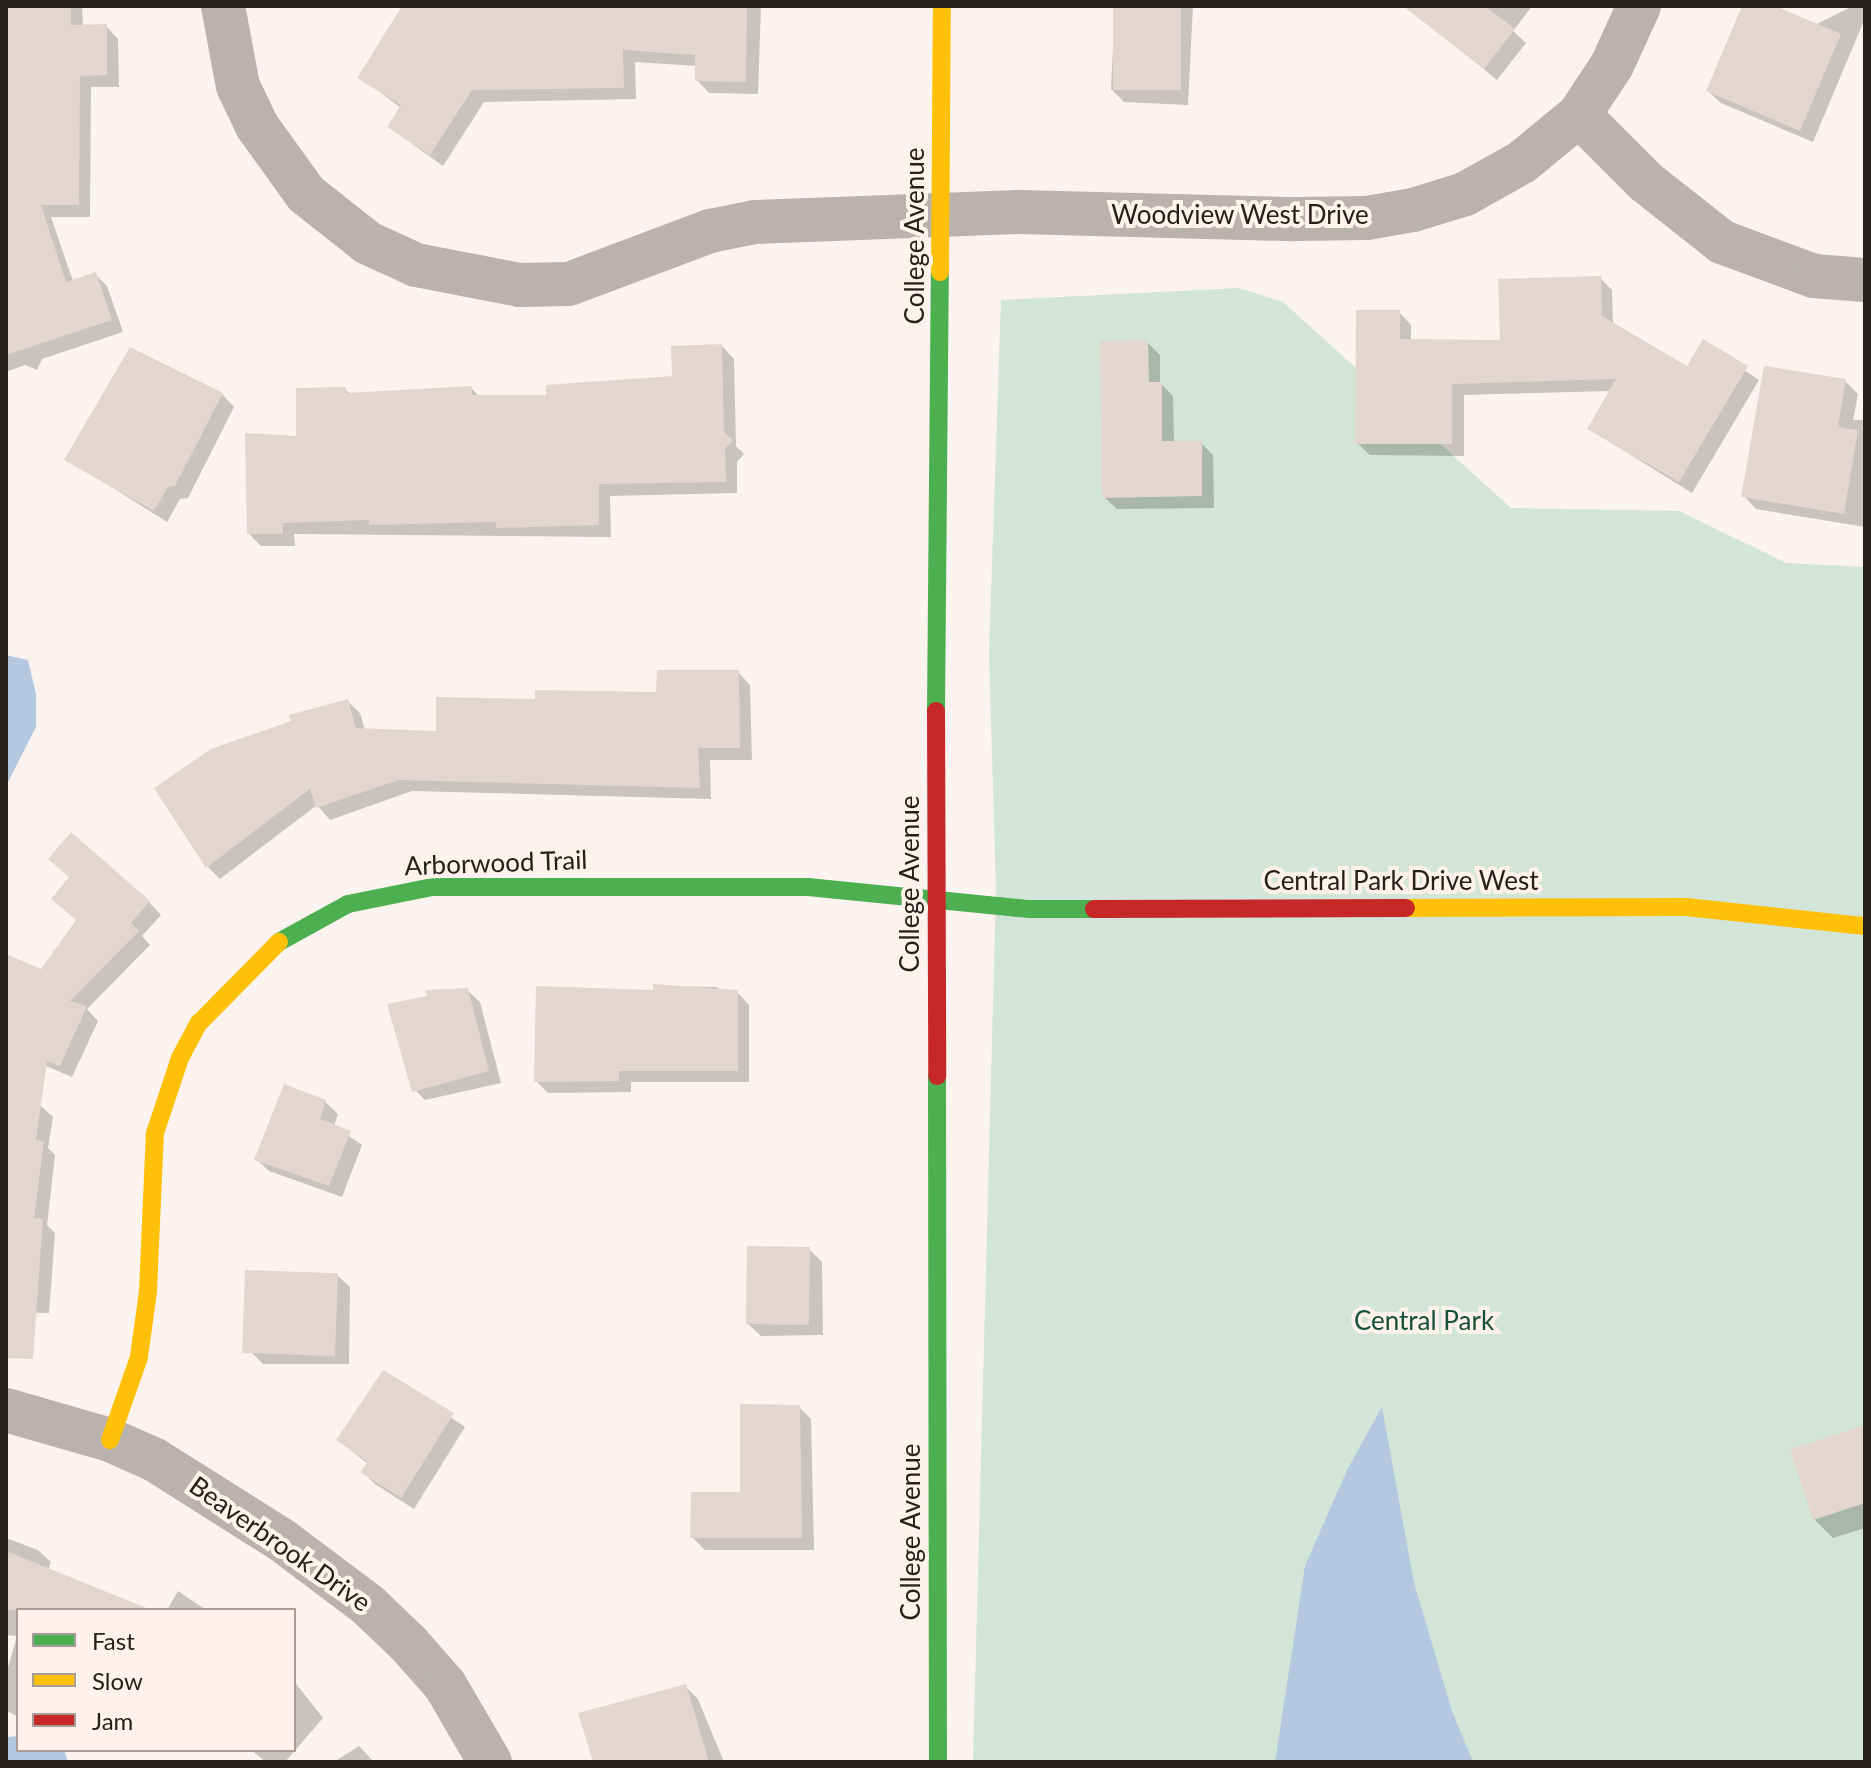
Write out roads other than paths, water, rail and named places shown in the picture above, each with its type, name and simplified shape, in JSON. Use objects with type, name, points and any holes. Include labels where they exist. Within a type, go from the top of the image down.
[{"type":"street","name":"Woodview West Drive","points":[[223,6],[238,86],[289,176],[368,243],[416,265],[506,284],[569,284],[710,231],[755,222],[941,215],[1367,218],[1465,194],[1522,162],[1579,115],[1612,65],[1639,6]]},
{"type":"street","name":"College Avenue","points":[[938,1762],[937,899],[942,6]]},
{"type":"street","points":[[1579,115],[1646,182],[1722,242],[1814,276],[1865,280]]},
{"type":"street","name":"Arborwood Trail","points":[[110,1440],[139,1357],[148,1291],[155,1133],[163,1096],[199,1023],[277,943],[348,904],[432,887],[808,887],[937,899]]},
{"type":"street","name":"Central Park Drive West","points":[[937,899],[1030,909],[1673,907],[1865,926]]},
{"type":"street","name":"Beaverbrook Drive","points":[[6,1410],[110,1440],[192,1480],[367,1604],[445,1685],[490,1762]]},
{"type":"water","points":[[6,655],[28,660],[36,694],[36,727],[6,786]]},
{"type":"water","points":[[1382,1407],[1414,1583],[1452,1711],[1473,1762],[1275,1762],[1305,1566],[1348,1468]]},
{"type":"water","points":[[16,1736],[16,1752],[65,1752],[68,1762],[6,1762],[6,1737]]},
{"type":"park label","name":"Central Park","points":[[1424,1321]]}]
